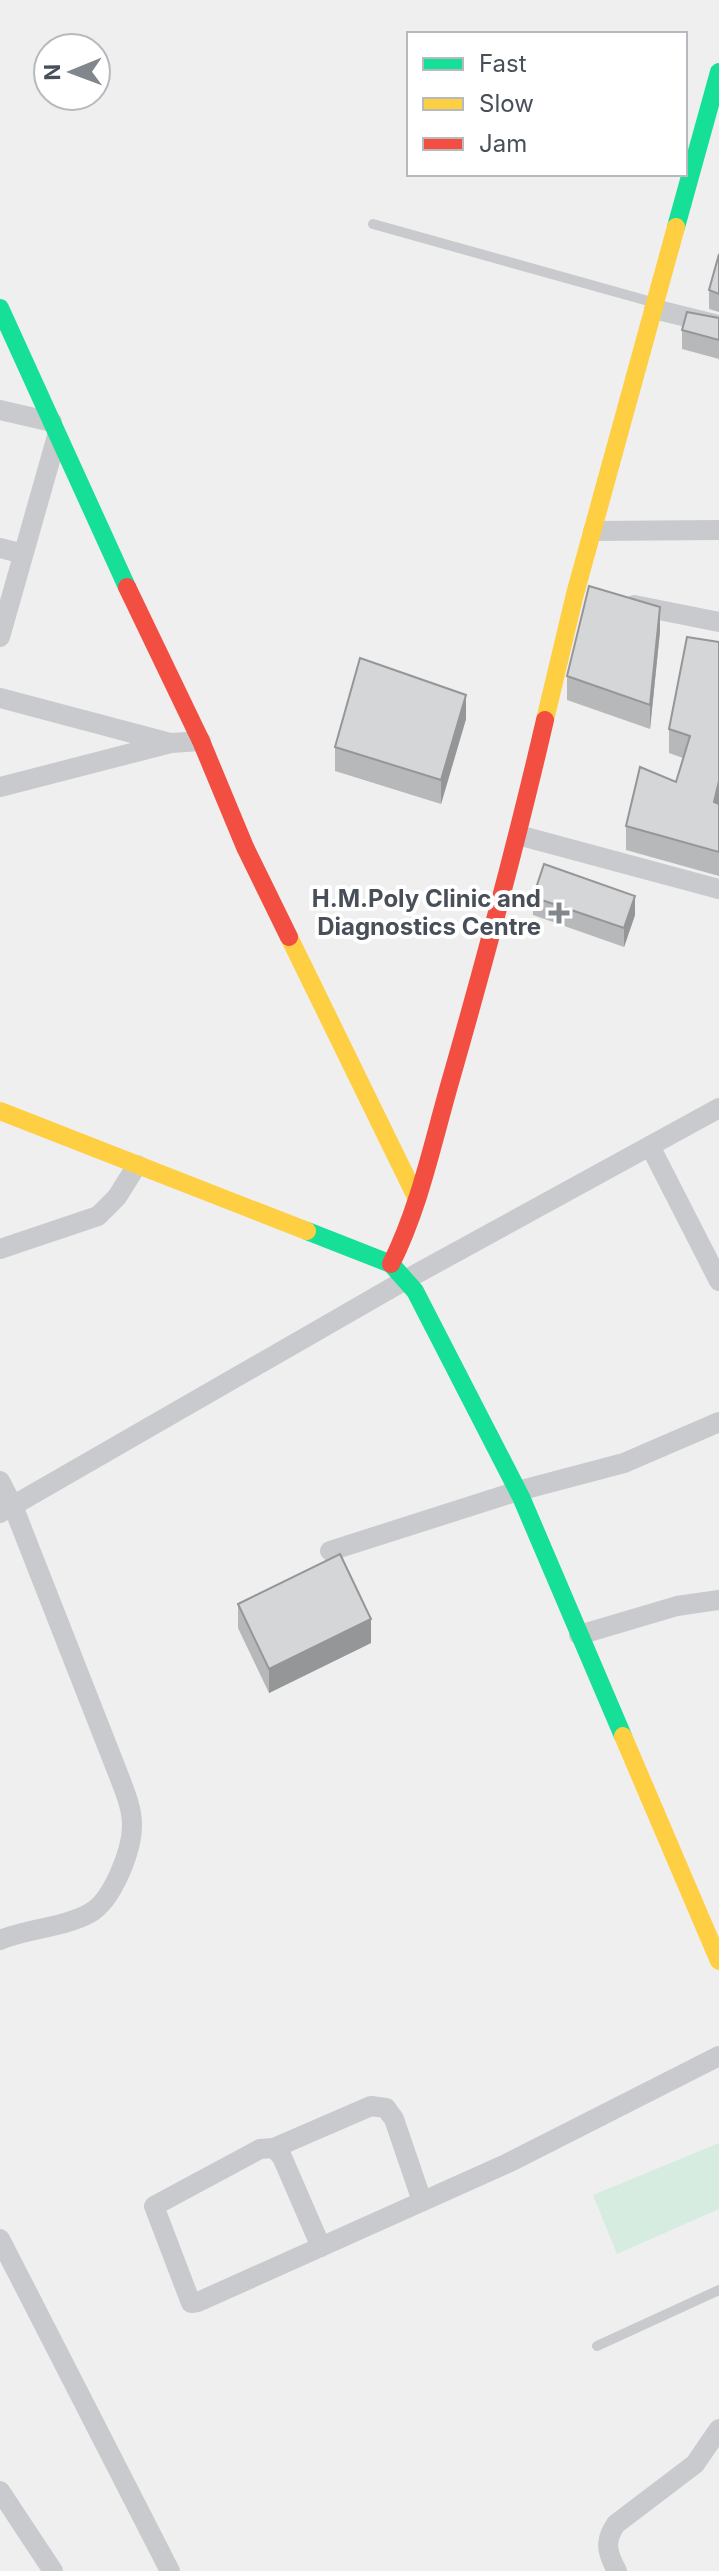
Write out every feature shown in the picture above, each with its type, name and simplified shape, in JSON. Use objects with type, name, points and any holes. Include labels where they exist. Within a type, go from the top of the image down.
[{"type":"street","points":[[391,1264],[408,1230],[518,835],[583,595],[593,531],[719,72]]},
{"type":"street","points":[[655,306],[719,325]]},
{"type":"street","points":[[0,308],[102,536],[201,741],[245,847],[417,1199]]},
{"type":"street","points":[[0,410],[55,429]]},
{"type":"street","points":[[0,637],[55,429]]},
{"type":"street","points":[[593,531],[719,530]]},
{"type":"street","points":[[0,548],[23,554]]},
{"type":"street","points":[[622,603],[719,622]]},
{"type":"street","points":[[0,698],[171,743]]},
{"type":"street","points":[[0,787],[171,743],[201,741]]},
{"type":"street","points":[[518,835],[719,889]]},
{"type":"street","points":[[6,1510],[407,1279],[719,1108]]},
{"type":"street","points":[[0,1111],[391,1264],[407,1279],[518,1491],[719,1961]]},
{"type":"street","points":[[650,1146],[719,1281]]},
{"type":"street","points":[[0,1249],[98,1216],[108,1209],[137,1165]]},
{"type":"street","points":[[330,1551],[518,1491],[624,1463],[719,1422]]},
{"type":"street","points":[[0,1481],[6,1510],[119,1776],[129,1804],[132,1825],[124,1863],[104,1900],[92,1912],[3,1932]]},
{"type":"street","points":[[579,1635],[677,1606],[719,1600]]},
{"type":"street","points":[[422,2201],[394,2119],[386,2108],[371,2106],[274,2148],[260,2149],[154,2206],[191,2303],[198,2302],[508,2163],[719,2056]]},
{"type":"street","points":[[274,2148],[282,2157],[321,2247]]},
{"type":"street","points":[[0,2239],[170,2571]]},
{"type":"street","points":[[617,2571],[607,2550],[608,2535],[616,2524],[695,2464],[719,2429]]},
{"type":"street","points":[[2,2500],[53,2571]]},
{"type":"lane","points":[[373,224],[655,306]]},
{"type":"lane","points":[[597,2346],[719,2290]]},
{"type":"green space","points":[[719,2143],[719,2209],[617,2254],[593,2195]]},
{"type":"building","points":[[719,254],[719,294],[709,290]]},
{"type":"building","points":[[687,312],[719,318],[719,340],[682,330]]},
{"type":"building","points":[[589,586],[660,607],[650,705],[567,676]]},
{"type":"building","points":[[687,637],[719,642],[719,781],[714,802],[719,804],[719,852],[626,826],[640,767],[676,782],[690,736],[669,729]]},
{"type":"building","points":[[360,658],[466,695],[441,780],[335,747]]},
{"type":"building","points":[[544,864],[635,896],[624,928],[533,897]]},
{"type":"building","points":[[340,1554],[371,1619],[269,1669],[238,1604]]},
{"type":"traffic: fast","points":[[676,227],[719,72]]},
{"type":"traffic: fast","points":[[0,308],[127,587]]},
{"type":"traffic: fast","points":[[307,1231],[391,1264],[415,1291],[521,1497],[623,1736]]},
{"type":"traffic: slow","points":[[545,720],[575,594],[676,227]]},
{"type":"traffic: slow","points":[[289,937],[417,1199]]},
{"type":"traffic: slow","points":[[0,1111],[307,1231]]},
{"type":"traffic: slow","points":[[623,1736],[719,1961]]},
{"type":"traffic: jam","points":[[127,587],[201,741],[245,847],[289,937]]},
{"type":"traffic: jam","points":[[391,1264],[425,1173],[500,900],[545,720]]},
{"type":"place","name":"H.M.Poly Clinic and Diagnostics Centre","points":[[559,913]]}]
